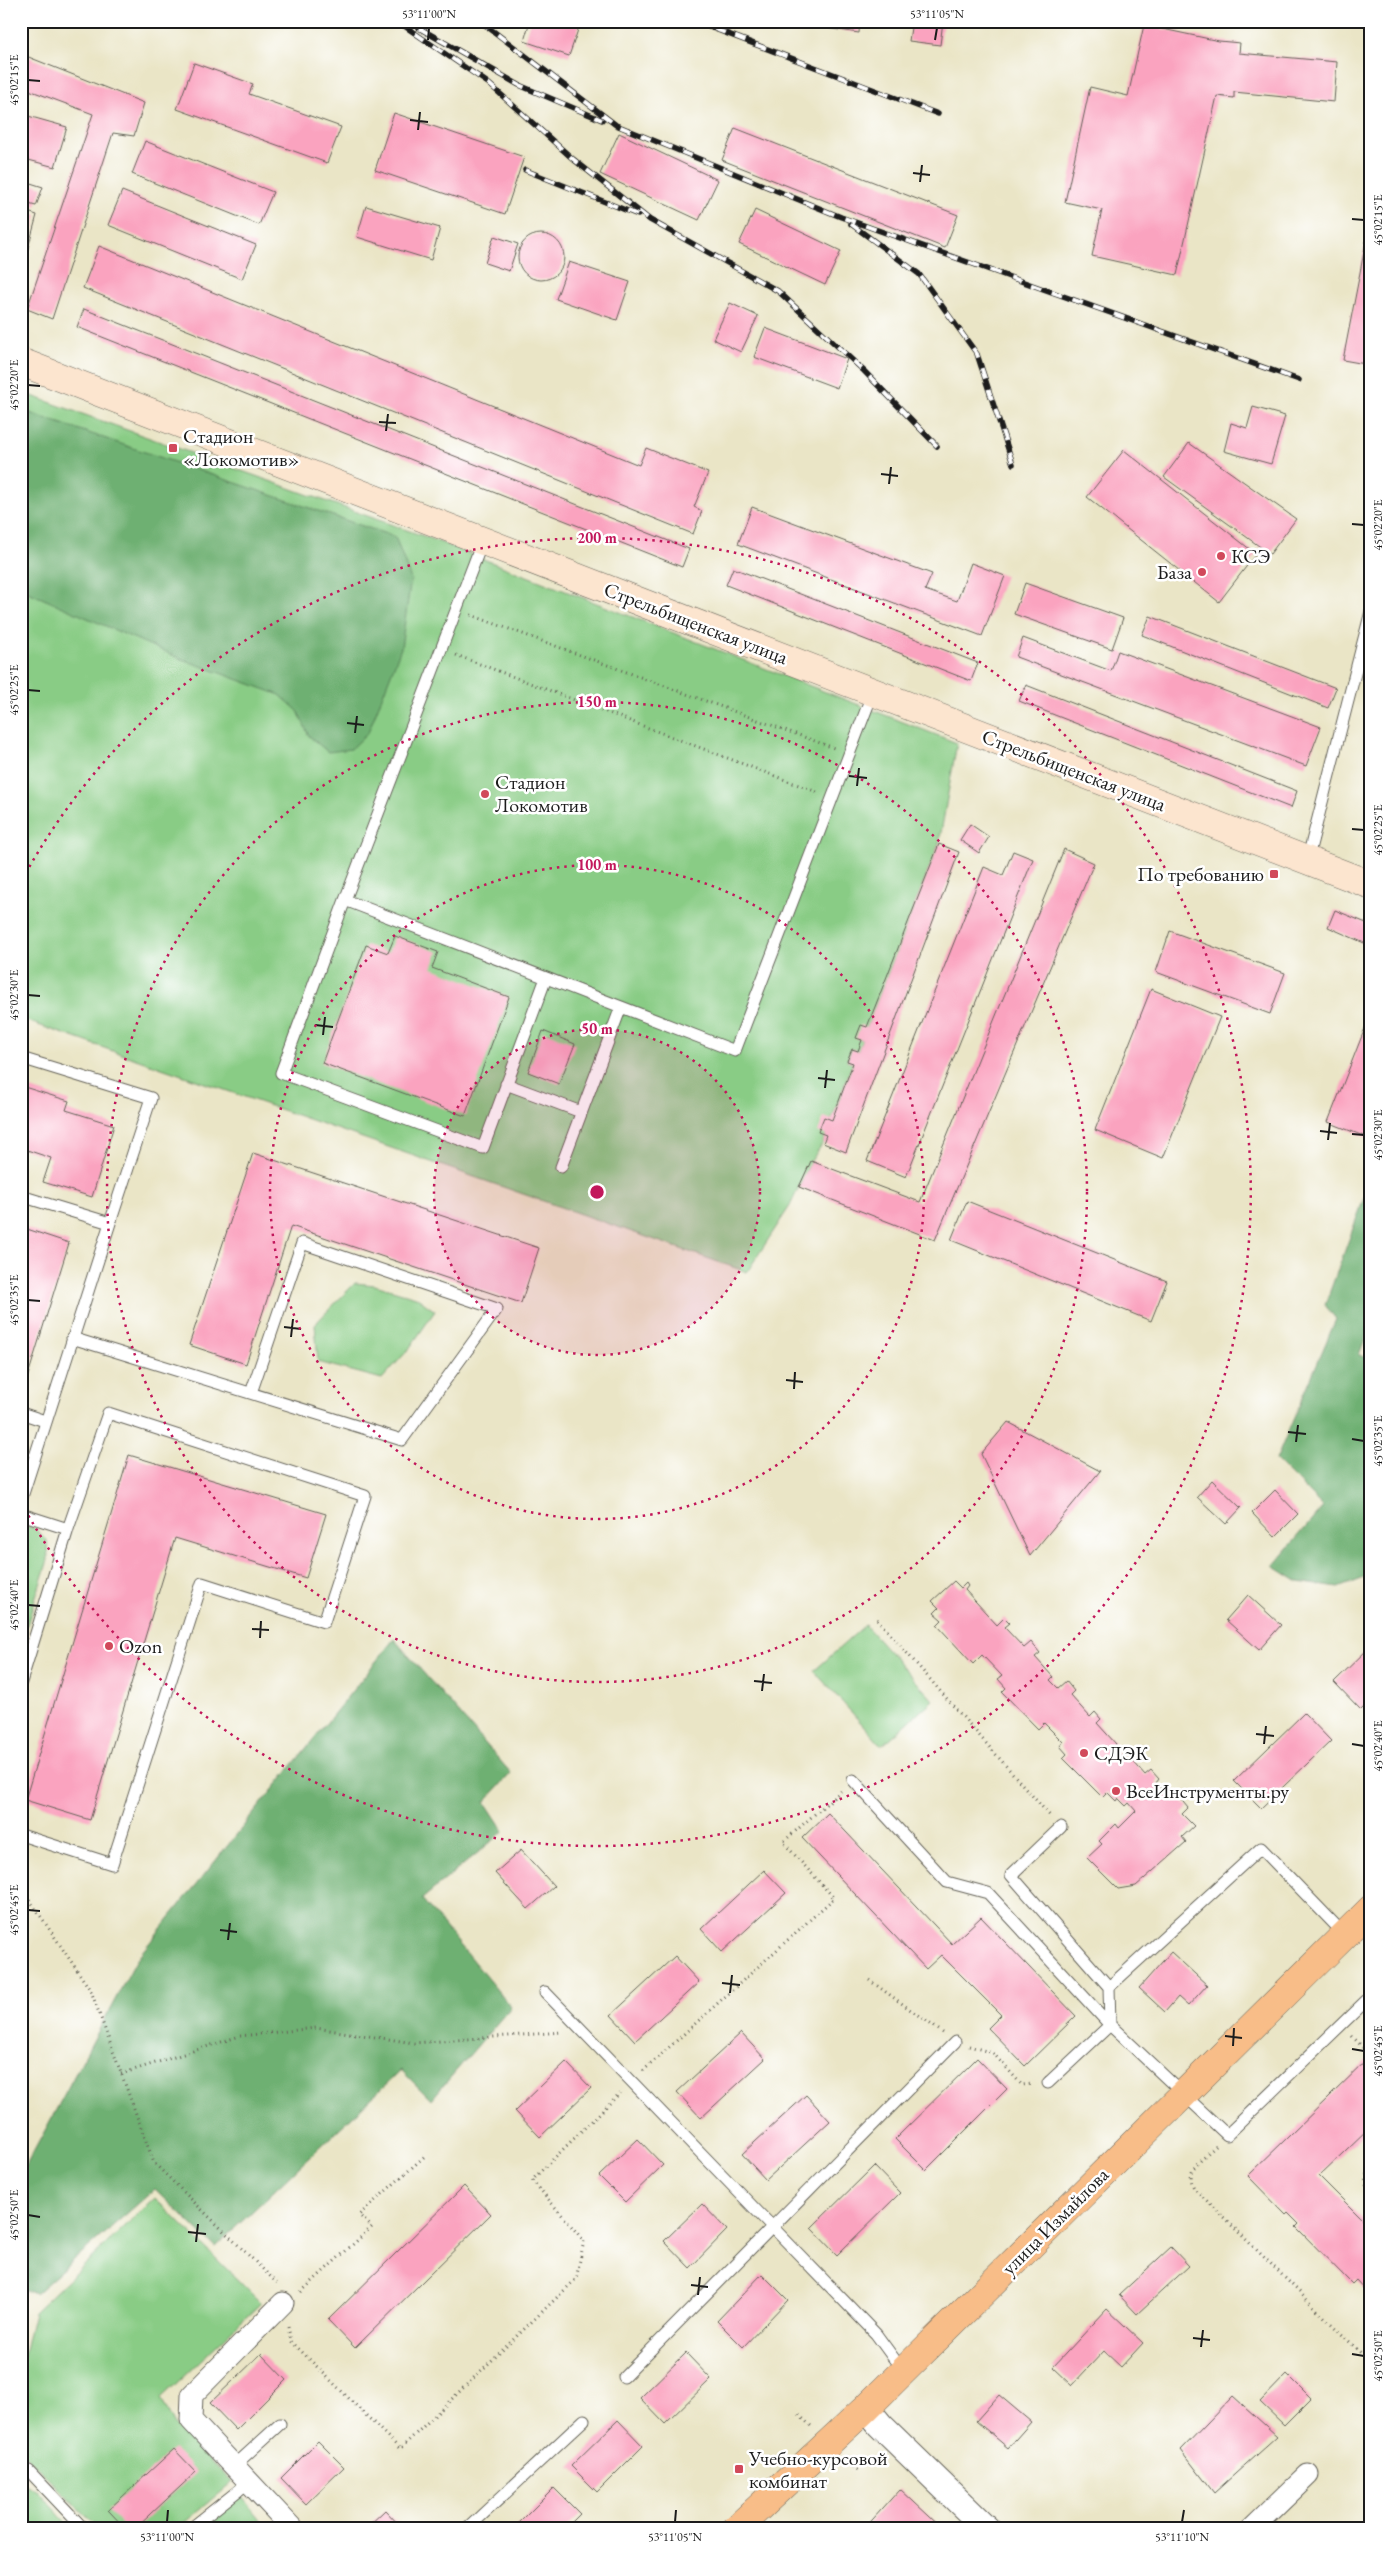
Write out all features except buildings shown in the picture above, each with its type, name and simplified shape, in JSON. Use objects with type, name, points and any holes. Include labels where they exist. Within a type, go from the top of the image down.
[{"type":"main road","name":"Стрельбищенская улица","points":[[21,362],[1371,885]]},
{"type":"main road","name":"улица Измайлова","points":[[736,2529],[866,2408],[1371,1909]]},
{"type":"street","points":[[283,2526],[249,2482],[191,2420],[192,2395],[291,2298]]},
{"type":"street","points":[[866,2408],[880,2425],[987,2529]]},
{"type":"street","points":[[1252,2529],[1308,2476]]},
{"type":"lane","points":[[484,540],[345,900],[281,1073],[483,1148],[546,978]]},
{"type":"lane","points":[[1307,861],[1371,612]]},
{"type":"lane","points":[[345,900],[735,1051],[873,692]]},
{"type":"lane","points":[[560,1167],[621,1007]]},
{"type":"lane","points":[[21,1058],[151,1098],[21,1500]]},
{"type":"lane","points":[[506,1084],[581,1112]]},
{"type":"lane","points":[[21,1196],[110,1223]]},
{"type":"lane","points":[[72,1338],[402,1440],[497,1310],[302,1243],[251,1393]]},
{"type":"lane","points":[[21,1682],[68,1529],[108,1413],[365,1496],[324,1622],[202,1583],[112,1864],[21,1835]]},
{"type":"lane","points":[[21,1414],[45,1421]]},
{"type":"lane","points":[[21,1514],[68,1529]]},
{"type":"lane","points":[[853,1780],[946,1882],[988,1893],[1110,2025],[1227,2135],[1371,1996]]},
{"type":"lane","points":[[1048,2082],[1110,2025],[1109,1988],[1011,1875],[1060,1827]]},
{"type":"lane","points":[[1109,1988],[1261,1848],[1345,1935]]},
{"type":"lane","points":[[545,1992],[876,2334],[903,2371]]},
{"type":"lane","points":[[624,2377],[955,2042]]},
{"type":"lane","points":[[467,2529],[584,2420]]},
{"type":"lane","points":[[234,2466],[280,2424]]},
{"type":"lane","points":[[21,2470],[28,2471],[84,2529]]},
{"type":"lane","points":[[190,2529],[249,2482]]},
{"type":"path","points":[[457,610],[849,754]]},
{"type":"path","points":[[442,649],[832,798]]},
{"type":"path","points":[[877,1619],[1060,1827]]},
{"type":"path","points":[[21,1887],[92,1991],[154,2162],[291,2298],[291,2341],[400,2449],[576,2279],[584,2241],[532,2180],[632,2081],[834,1898],[783,1842],[853,1780]]},
{"type":"path","points":[[1342,2024],[1371,2056]]},
{"type":"path","points":[[122,2074],[240,2036],[316,2028],[414,2042],[582,2030]]},
{"type":"path","points":[[1227,2135],[1192,2169],[1190,2182],[1371,2363]]},
{"type":"path","points":[[291,2298],[372,2227],[359,2215],[426,2155]]},
{"type":"path","points":[[1371,2171],[1366,2176],[1365,2182],[1371,2192]]},
{"type":"green space","name":"Стадион Локомотив","points":[[21,392],[429,538],[957,743],[939,844],[867,1027],[857,1038],[862,1040],[858,1051],[851,1049],[847,1061],[853,1063],[823,1143],[811,1161],[790,1206],[747,1272],[21,1019]]},
{"type":"green space","points":[[21,410],[395,537],[411,579],[401,648],[368,733],[351,749],[328,752],[309,736],[298,711],[280,695],[179,658],[21,589]]},
{"type":"green space","points":[[1371,1179],[1371,1230],[1367,1241],[1371,1243],[1371,1322],[1359,1355],[1371,1360],[1371,1575],[1338,1588],[1298,1582],[1273,1566],[1323,1507],[1276,1460],[1336,1319],[1325,1305]]},
{"type":"green space","points":[[355,1283],[375,1285],[416,1297],[435,1311],[409,1349],[382,1379],[318,1362],[315,1324]]},
{"type":"green space","points":[[21,1524],[34,1528],[47,1540],[48,1560],[21,1643]]},
{"type":"green space","points":[[865,1625],[933,1700],[882,1746],[814,1671]]},
{"type":"green space","points":[[394,1639],[511,1773],[485,1802],[504,1831],[422,1899],[511,2007],[431,2100],[401,2070],[215,2247],[155,2189],[35,2294],[21,2289],[21,2175],[138,1957]]},
{"type":"green space","points":[[155,2198],[261,2303],[161,2398],[176,2427],[232,2482],[177,2529],[100,2529],[21,2451],[21,2366],[34,2312]]},
{"type":"green space","points":[[21,2483],[38,2492],[72,2529],[21,2529]]},
{"type":"green space","points":[[241,2496],[263,2523],[258,2529],[199,2529]]},
{"type":"railway","points":[[397,21],[488,83],[573,159],[650,220],[778,291],[864,371],[937,446]]},
{"type":"railway","points":[[480,21],[616,125],[841,217],[1299,380]]},
{"type":"railway","points":[[694,21],[938,114]]},
{"type":"railway","points":[[419,28],[519,85],[602,120]]},
{"type":"railway","points":[[525,170],[638,215]]},
{"type":"railway","points":[[851,224],[919,274],[977,354],[1013,464]]},
{"type":"place","name":"Стадион «Локомотив»","points":[[173,448]]},
{"type":"place","name":"КСЭ","points":[[1221,556]]},
{"type":"place","name":"База","points":[[1202,572]]},
{"type":"place","name":"Стадион Локомотив","points":[[485,794]]},
{"type":"place","name":"По требованию","points":[[1274,874]]},
{"type":"place","name":"Ozon","points":[[109,1646]]},
{"type":"place","name":"СДЭК","points":[[1084,1753]]},
{"type":"place","name":"ВсеИнструменты.ру","points":[[1116,1791]]},
{"type":"place","name":"Учебно-курсовой комбинат","points":[[739,2469]]}]
